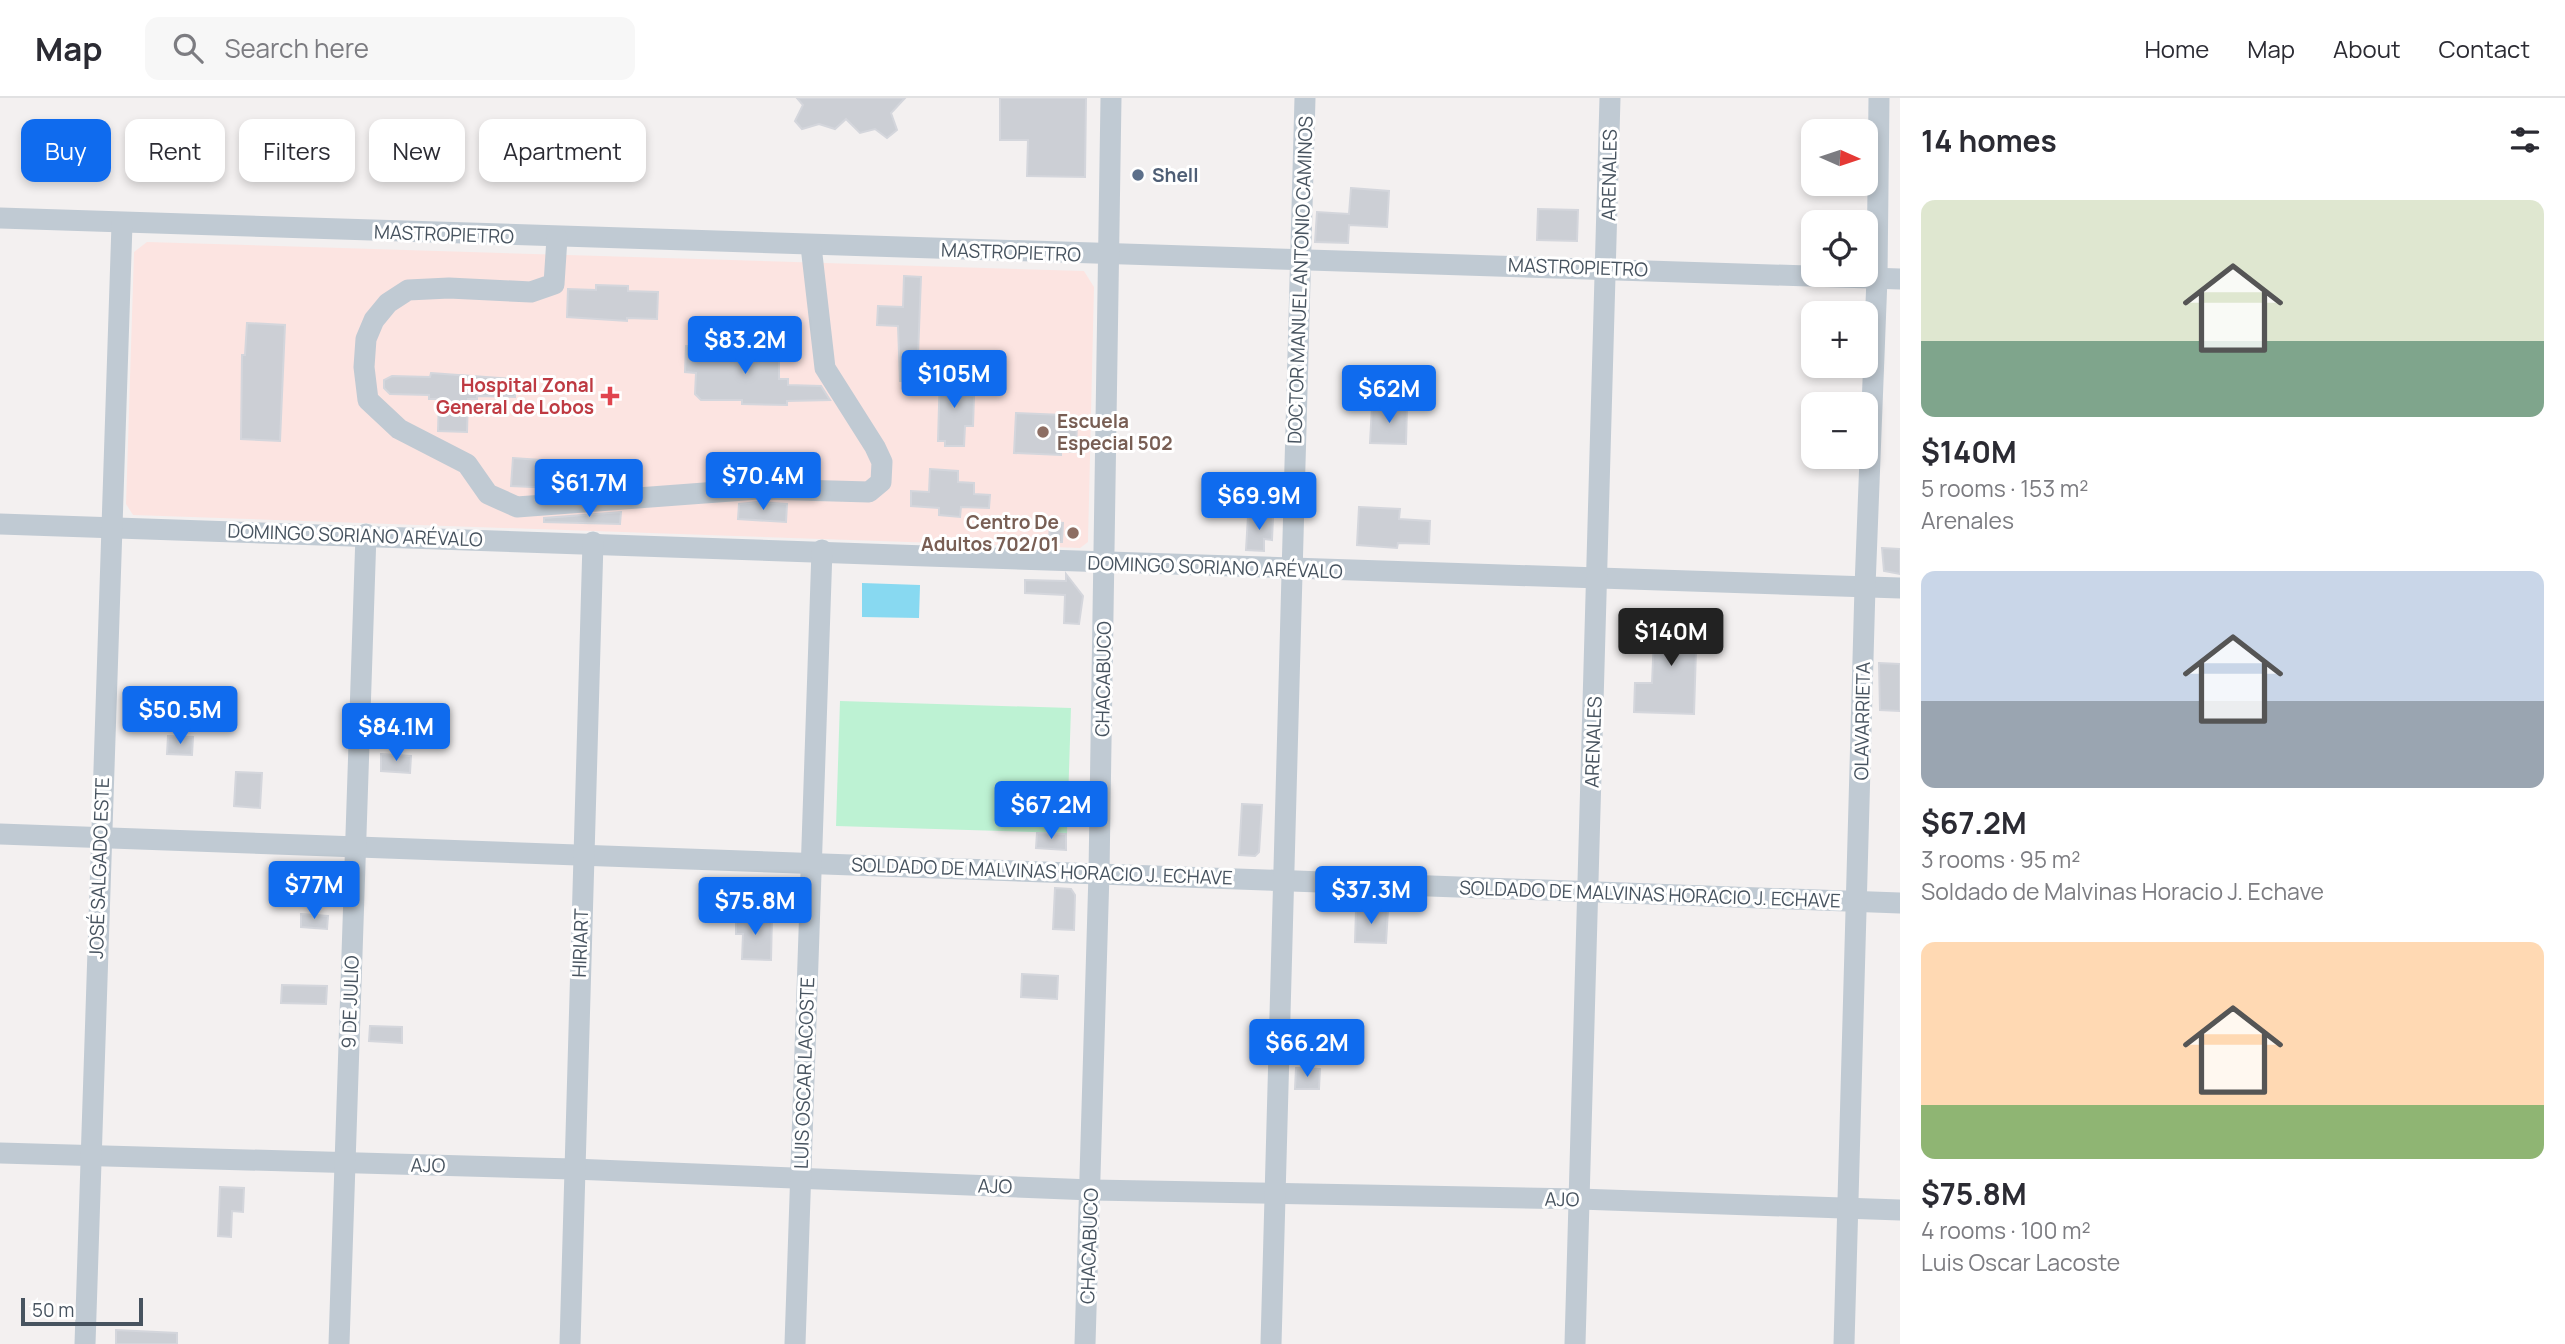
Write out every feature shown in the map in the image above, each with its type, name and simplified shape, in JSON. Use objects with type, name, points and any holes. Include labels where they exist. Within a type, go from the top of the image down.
[{"type":"street","name":"CHACABUCO","points":[[1085,1344],[1092,1190],[1099,873],[1111,98]]},
{"type":"street","name":"DOCTOR MANUEL ANTONIO CAMINOS","points":[[1271,1344],[1305,98]]},
{"type":"street","name":"ARENALES","points":[[1575,1344],[1610,98]]},
{"type":"street","name":"OLAVARRIETA","points":[[1878,210],[1879,98]]},
{"type":"street","name":"MASTROPIETRO","points":[[0,219],[1110,256],[1301,258],[1801,275]]},
{"type":"street","name":"JOSÉ SALGADO ESTE","points":[[85,1344],[99,838],[122,224]]},
{"type":"street","points":[[557,238],[554,284],[547,289],[531,292],[449,288],[408,290],[388,303],[374,320],[366,339],[363,367],[368,400],[399,429],[467,464],[488,494],[517,507],[758,489],[869,492],[881,482],[882,462],[875,447],[825,368],[811,246]]},
{"type":"street","name":"MASTROPIETRO","points":[[1878,278],[1900,279]]},
{"type":"street","name":"OLAVARRIETA","points":[[1844,1344],[1858,901],[1864,587],[1877,287]]},
{"type":"street","name":"DOMINGO SORIANO ARÉVALO","points":[[0,524],[822,550],[1292,570],[1900,588]]},
{"type":"street","name":"9 DE JULIO","points":[[339,1344],[366,534]]},
{"type":"street","name":"HIRIART","points":[[570,1344],[593,542]]},
{"type":"street","name":"LUIS OSCAR LACOSTE","points":[[795,1344],[822,550]]},
{"type":"street","name":"SOLDADO DE MALVINAS HORACIO J. ECHAVE","points":[[0,834],[354,849],[1900,903]]},
{"type":"street","name":"AJO","points":[[0,1153],[573,1169],[1092,1190],[1579,1199],[1900,1210]]},
{"type":"shaded area","name":"Hospital Zonal General de Lobos","points":[[147,242],[1084,271],[1094,287],[1088,542],[1080,548],[133,515],[126,504],[134,252]]},
{"type":"green space","points":[[840,701],[1071,708],[1067,833],[836,826]]},
{"type":"water","points":[[862,583],[920,585],[919,618],[862,617]]},
{"type":"building","points":[[797,98],[905,98],[891,113],[897,130],[887,138],[875,129],[860,133],[846,119],[835,129],[819,124],[802,129],[795,121],[803,105]]},
{"type":"building","points":[[1000,98],[1086,98],[1085,177],[1027,176],[1028,140],[1000,140]]},
{"type":"building","points":[[1351,188],[1389,191],[1387,227],[1349,225],[1348,243],[1315,242],[1317,212],[1349,214]]},
{"type":"building","points":[[1538,209],[1578,210],[1577,241],[1537,240]]},
{"type":"building","points":[[904,276],[921,277],[917,382],[900,381],[898,326],[877,325],[878,306],[903,307]]},
{"type":"building","points":[[596,285],[628,286],[628,291],[658,292],[657,319],[627,318],[627,321],[567,317],[568,289],[596,290]]},
{"type":"building","points":[[247,323],[285,325],[280,441],[241,439],[242,355],[245,355]]},
{"type":"building","points":[[771,337],[775,342],[775,352],[779,357],[779,379],[788,379],[788,385],[821,386],[830,400],[787,401],[787,405],[742,404],[742,400],[701,400],[695,394],[696,373],[685,372],[686,346],[758,349],[758,341]]},
{"type":"building","points":[[940,371],[960,372],[959,393],[974,396],[973,426],[965,426],[964,446],[945,446],[945,441],[938,441]]},
{"type":"building","points":[[431,373],[515,379],[515,397],[477,396],[477,399],[468,399],[467,432],[438,431],[439,399],[429,399],[429,395],[390,394],[384,388],[384,380],[392,376],[430,377]]},
{"type":"building","points":[[1372,406],[1407,406],[1406,444],[1370,443]]},
{"type":"building","points":[[1016,413],[1063,415],[1062,421],[1077,421],[1076,452],[1061,451],[1061,455],[1014,453]]},
{"type":"building","points":[[513,458],[639,467],[638,485],[554,483],[554,488],[511,486]]},
{"type":"building","points":[[930,469],[958,471],[958,482],[974,483],[974,494],[990,495],[989,508],[961,507],[960,517],[939,515],[939,508],[911,506],[911,491],[929,492]]},
{"type":"building","points":[[739,504],[787,504],[786,522],[738,519]]},
{"type":"building","points":[[1359,507],[1400,509],[1399,519],[1430,521],[1429,544],[1398,543],[1397,548],[1357,545]]},
{"type":"building","points":[[621,512],[620,524],[544,522],[544,518]]},
{"type":"building","points":[[1248,516],[1273,517],[1272,540],[1264,539],[1264,551],[1246,550]]},
{"type":"building","points":[[1050,522],[1063,523],[1062,542],[1049,542]]},
{"type":"building","points":[[1882,548],[1900,549],[1900,574],[1884,571]]},
{"type":"building","points":[[1066,574],[1083,596],[1079,624],[1064,623],[1065,595],[1025,593],[1025,580],[1066,581]]},
{"type":"building","points":[[1655,615],[1697,617],[1694,714],[1634,712],[1635,683],[1652,683]]},
{"type":"building","points":[[1879,663],[1900,664],[1900,711],[1880,710]]},
{"type":"building","points":[[168,736],[193,737],[192,755],[167,754]]},
{"type":"building","points":[[381,754],[411,756],[410,773],[381,771]]},
{"type":"building","points":[[236,772],[262,773],[260,808],[234,806]]},
{"type":"building","points":[[1242,804],[1262,805],[1259,852],[1255,856],[1239,855]]},
{"type":"building","points":[[1037,833],[1066,834],[1066,850],[1036,848]]},
{"type":"building","points":[[281,874],[304,875],[303,894],[281,893]]},
{"type":"building","points":[[1055,888],[1071,889],[1075,895],[1074,930],[1053,929]]},
{"type":"building","points":[[1356,909],[1388,910],[1386,943],[1355,942]]},
{"type":"building","points":[[301,914],[328,916],[327,929],[301,927]]},
{"type":"building","points":[[736,916],[772,917],[771,960],[742,959],[743,934],[736,934]]},
{"type":"building","points":[[1022,974],[1058,976],[1057,999],[1021,997]]},
{"type":"building","points":[[282,985],[327,986],[326,1004],[281,1003]]},
{"type":"building","points":[[370,1026],[402,1027],[402,1043],[369,1041]]},
{"type":"building","points":[[1296,1068],[1320,1069],[1319,1089],[1295,1089]]},
{"type":"building","points":[[220,1187],[244,1188],[243,1212],[232,1211],[231,1237],[218,1236]]},
{"type":"building","points":[[116,1330],[177,1333],[177,1344],[116,1344]]},
{"type":"place","name":"Shell","points":[[1138,175]]},
{"type":"place","name":"Hospital Zonal General de Lobos","points":[[610,396]]},
{"type":"place","name":"Escuela Especial 502","points":[[1043,432]]},
{"type":"place","name":"Centro De Adultos 702/01","points":[[1073,533]]}]
